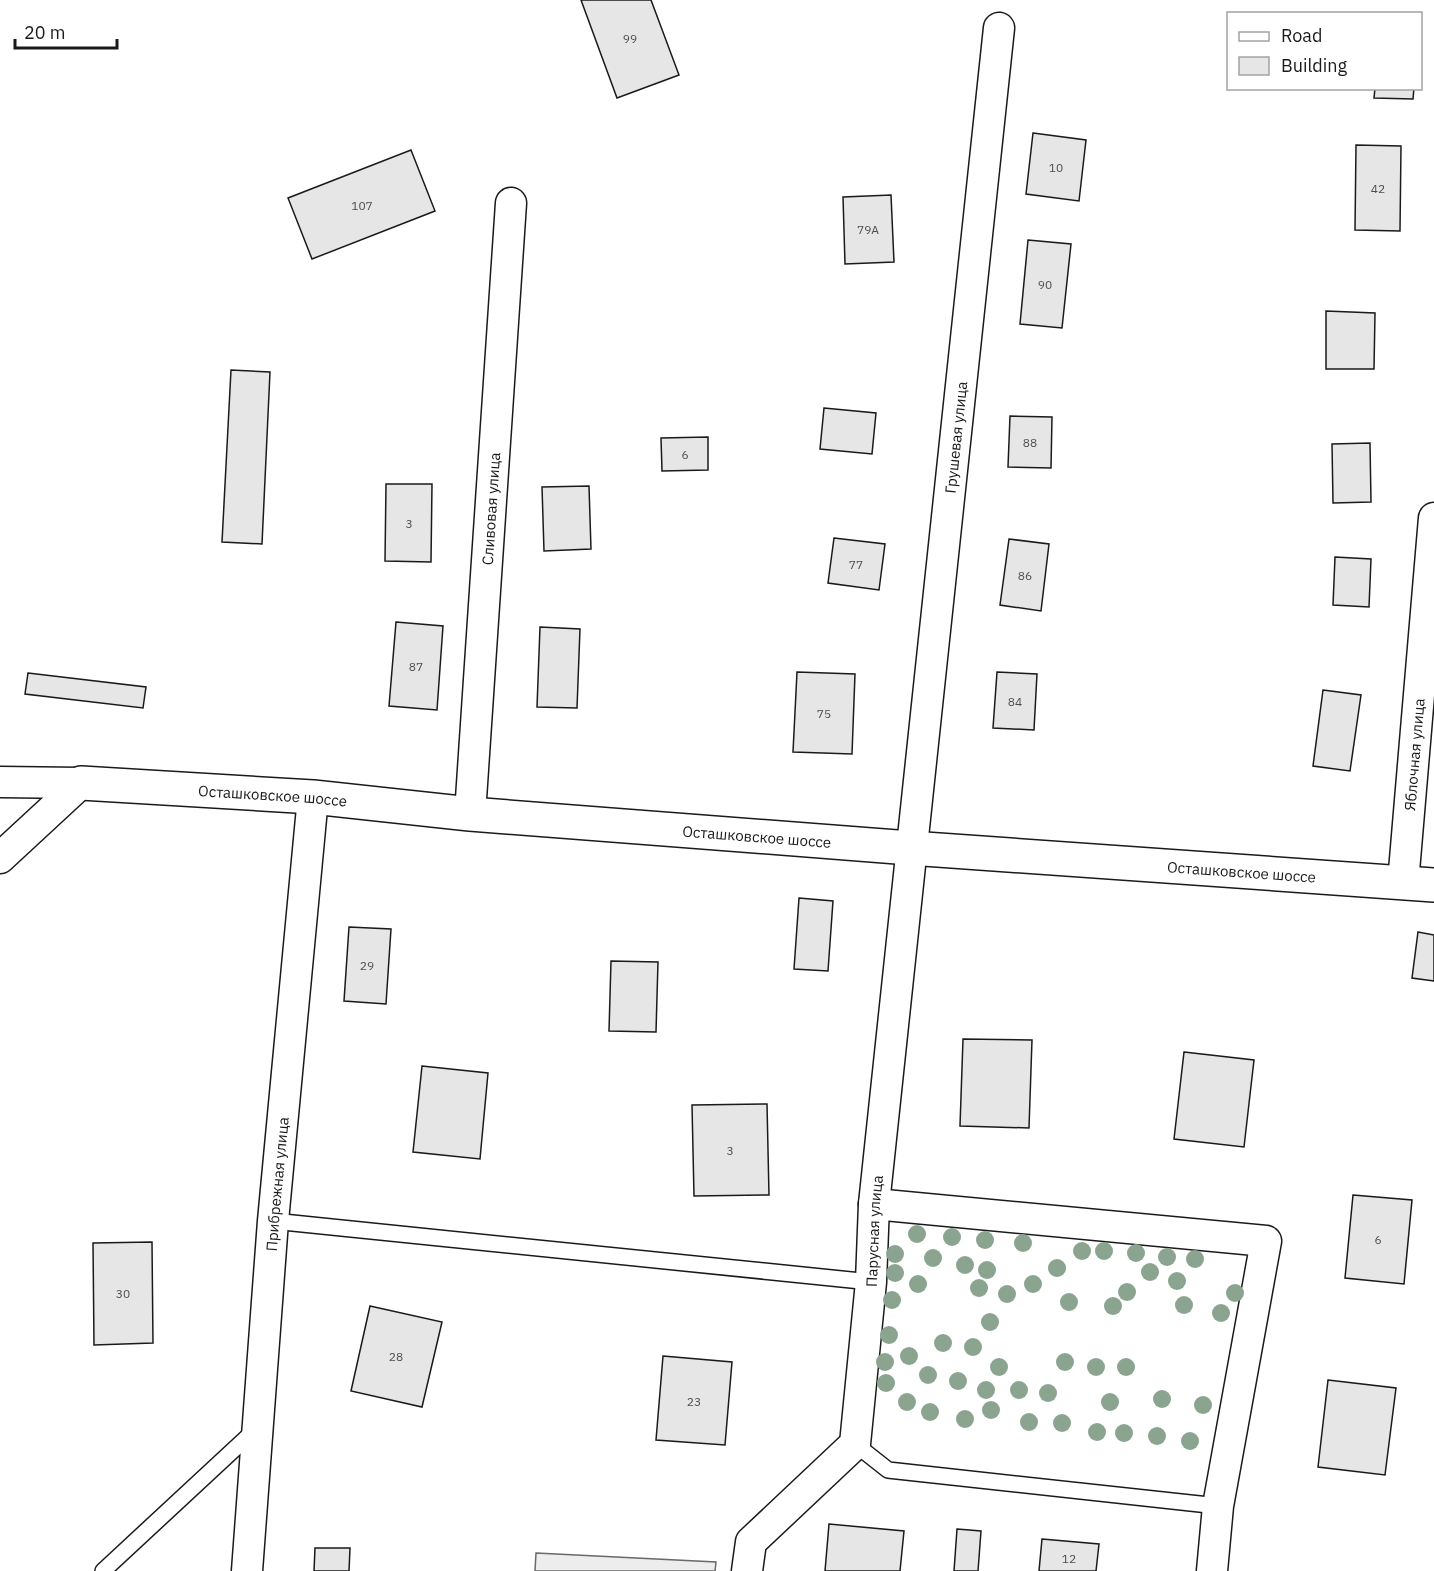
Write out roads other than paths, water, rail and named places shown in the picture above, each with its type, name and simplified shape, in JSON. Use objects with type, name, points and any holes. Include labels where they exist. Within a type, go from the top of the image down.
[{"type":"street","name":"Грушевая улица","points":[[910,848],[999,27]]},
{"type":"street","name":"Сливовая улица","points":[[470,814],[511,203]]},
{"type":"street","name":"Яблочная улица","points":[[1419,884],[1434,518]]},
{"type":"street","points":[[0,782],[81,783]]},
{"type":"street","name":"Осташковское шоссе","points":[[81,783],[313,797],[470,814],[1419,884]]},
{"type":"street","points":[[0,858],[81,783]]},
{"type":"street","name":"Прибрежная улица","points":[[247,1571],[273,1221],[313,797]]},
{"type":"street","name":"Парусная улица","points":[[855,1444],[871,1282],[874,1204],[910,848]]},
{"type":"street","points":[[874,1204],[1266,1240],[1218,1506],[1212,1571]]},
{"type":"street","points":[[747,1571],[751,1542],[855,1444]]},
{"type":"lane","points":[[273,1221],[871,1282]]},
{"type":"lane","points":[[103,1571],[258,1427]]},
{"type":"lane","points":[[855,1444],[888,1470],[1218,1506]]}]
